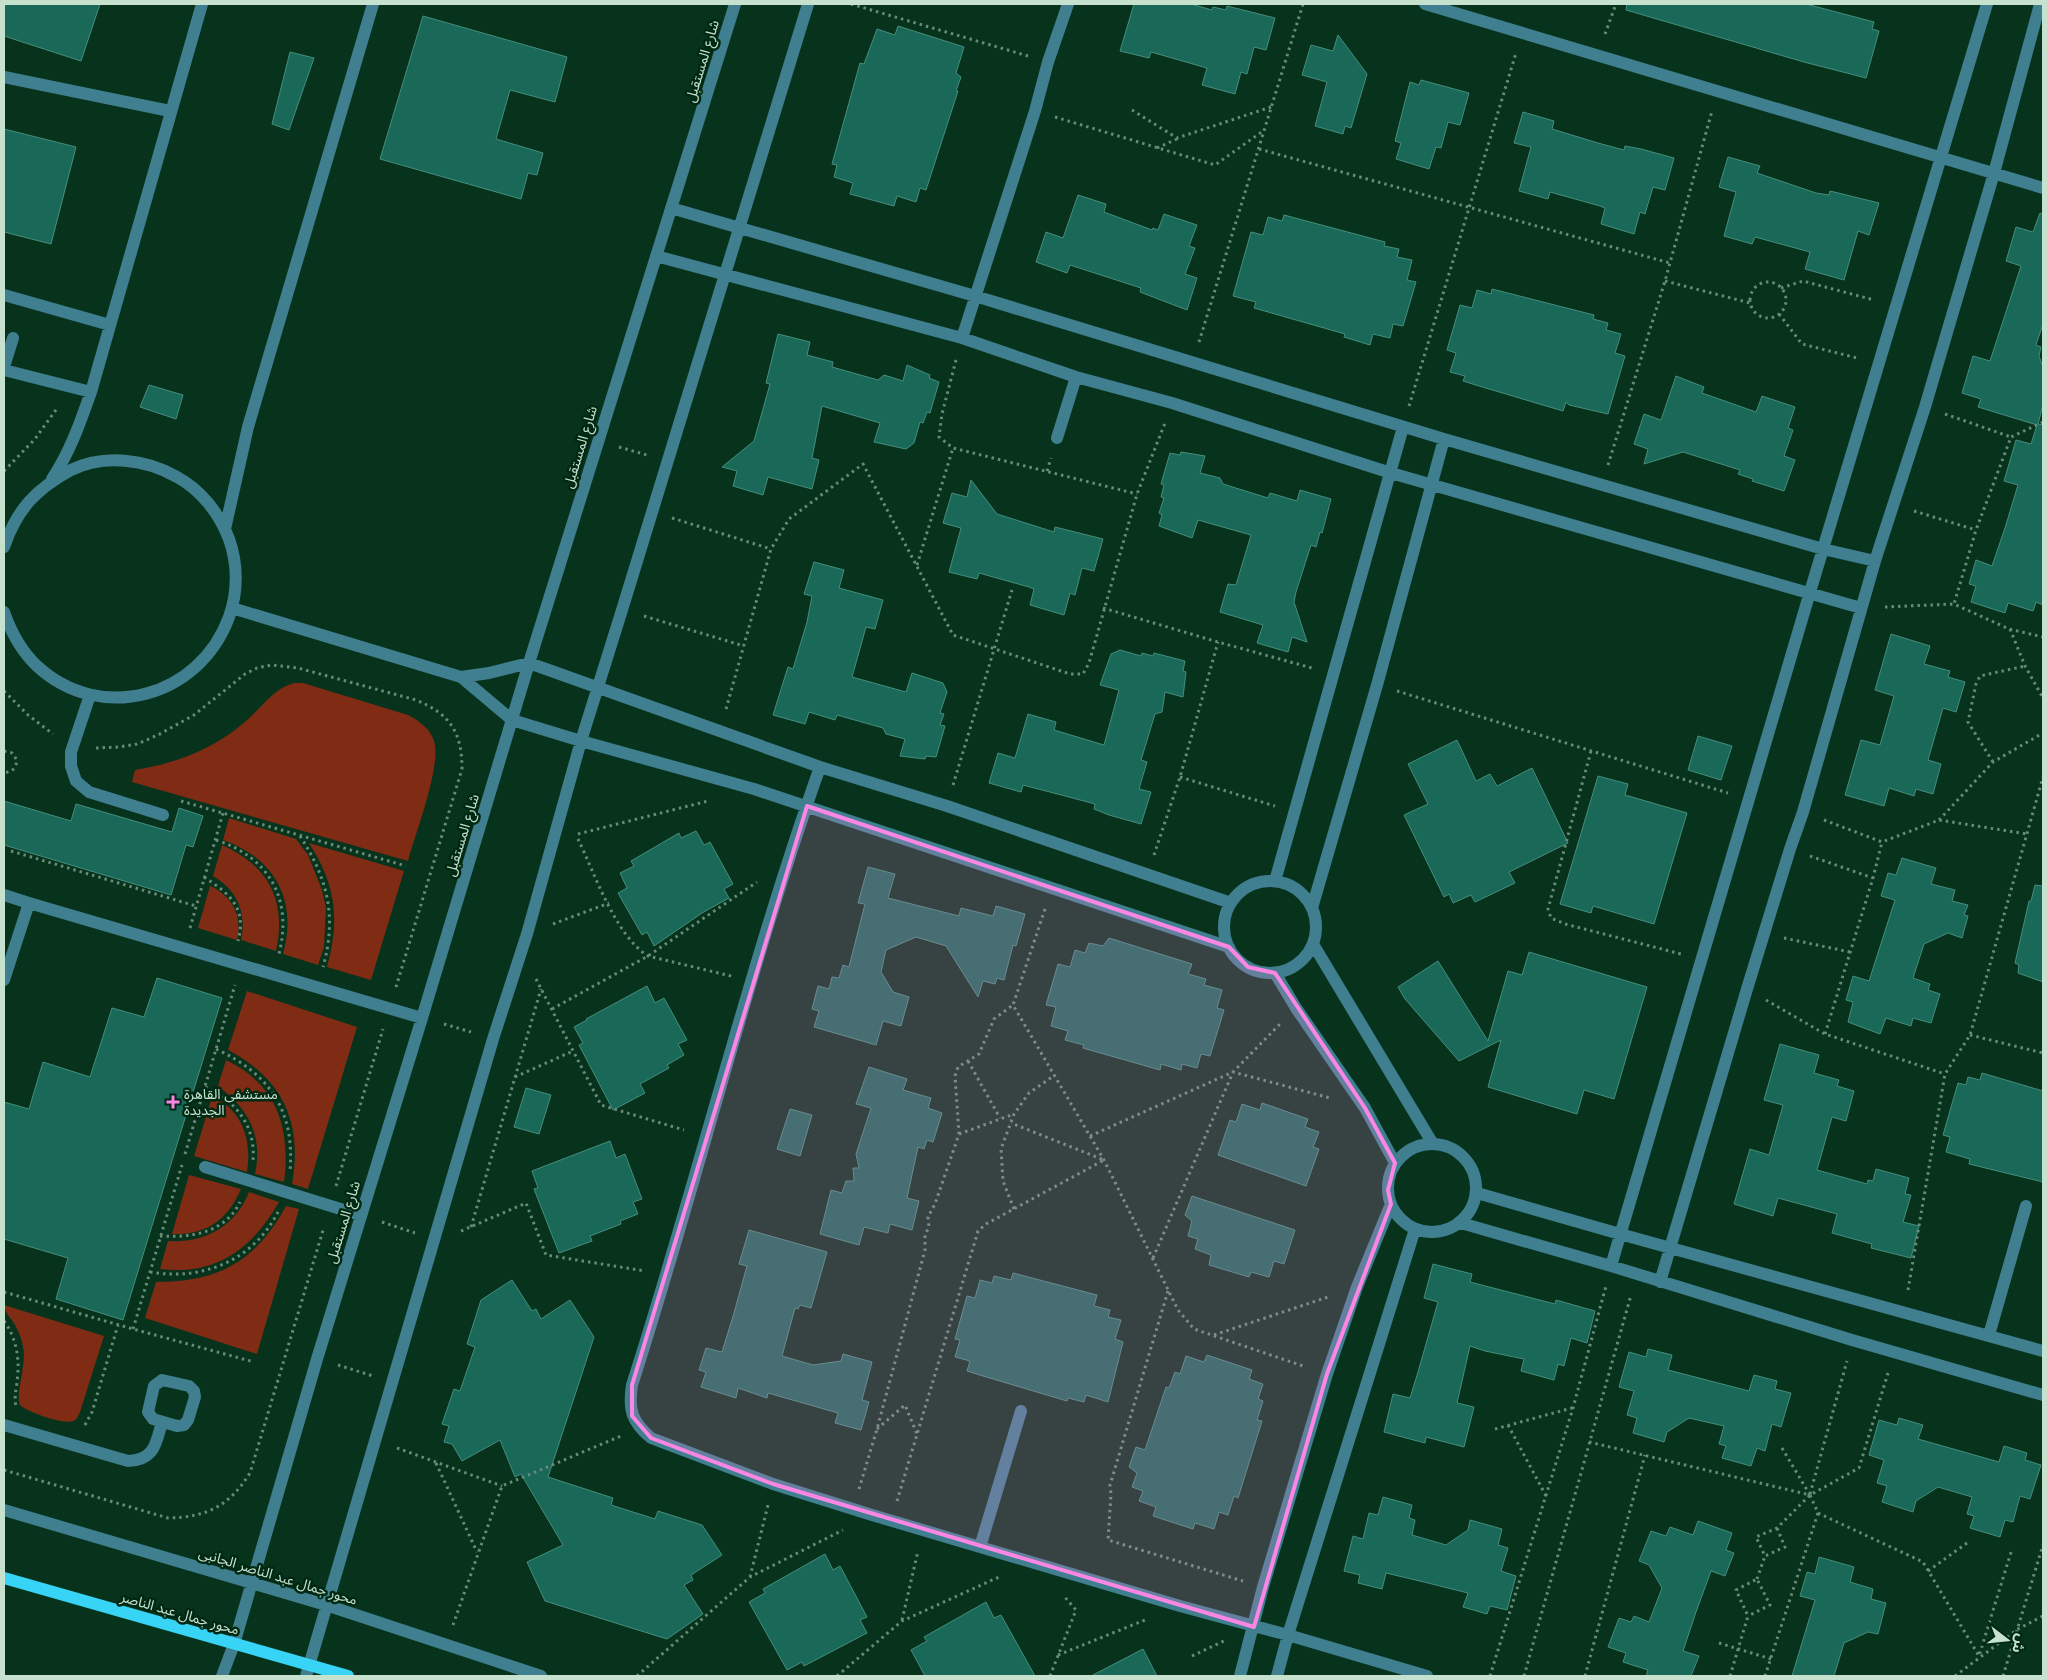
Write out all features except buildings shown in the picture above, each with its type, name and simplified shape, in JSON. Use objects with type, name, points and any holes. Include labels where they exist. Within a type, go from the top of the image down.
[{"type":"main road","name":"محور جمال عبد الناصر","points":[[4,1578],[234,1644],[308,1670],[348,1676]]},
{"type":"street","points":[[51,481],[64,462],[91,392],[202,4]]},
{"type":"street","points":[[225,529],[248,427],[373,4]]},
{"type":"street","name":"شارع المستقبل","points":[[222,1676],[234,1644],[316,1359],[422,1018],[529,663],[735,4]]},
{"type":"street","points":[[308,1670],[493,1039],[527,934],[597,686],[808,4]]},
{"type":"street","points":[[962,338],[1035,111],[1048,62],[1068,4]]},
{"type":"street","points":[[1425,4],[2043,188]]},
{"type":"street","points":[[1611,1266],[1810,592],[1987,4]]},
{"type":"street","points":[[1660,1282],[1747,989],[1790,848],[1803,812],[1875,560],[1925,407],[1994,173],[2040,4]]},
{"type":"street","points":[[4,78],[170,112]]},
{"type":"street","points":[[671,208],[738,229],[975,296],[1444,439],[1823,549],[1875,560]]},
{"type":"street","points":[[656,256],[723,276],[962,338],[1076,377],[1172,404],[1390,473],[1862,608]]},
{"type":"street","points":[[4,295],[110,325]]},
{"type":"street","points":[[13,338],[4,368],[91,392]]},
{"type":"street","points":[[1057,438],[1076,377]]},
{"type":"street","points":[[1275,881],[1403,427]]},
{"type":"street","points":[[1312,908],[1377,685],[1444,439]]},
{"type":"street","points":[[4,547],[10,529],[20,511],[34,495],[51,481],[77,468],[105,461],[135,461],[163,469],[189,484],[210,504],[225,529],[232,548],[236,568],[236,588],[232,608],[224,630],[213,649],[198,666],[180,680],[159,690],[138,696],[115,698],[90,695],[54,679],[37,666],[23,650],[12,632],[4,612]]},
{"type":"street","points":[[232,608],[461,677],[512,720],[754,789],[1229,947]]},
{"type":"street","points":[[461,677],[488,673],[529,663],[820,767],[947,806],[1231,903]]},
{"type":"street","points":[[90,695],[73,744],[71,766],[76,781],[88,792],[163,815]]},
{"type":"street","points":[[820,767],[788,861],[751,981],[705,1137],[668,1275],[631,1393],[632,1416],[640,1428],[651,1438],[774,1484],[852,1509],[1180,1606],[1428,1676]]},
{"type":"street","points":[[1275,881],[1293,887],[1301,893],[1312,908],[1316,926],[1313,944],[1298,963],[1287,970],[1261,972],[1248,967],[1237,958],[1229,947],[1224,925],[1231,903],[1246,888],[1254,884],[1275,881]]},
{"type":"street","points":[[4,895],[422,1018]]},
{"type":"street","points":[[4,980],[29,903]]},
{"type":"street","points":[[1313,944],[1433,1144]]},
{"type":"street","points":[[1275,972],[1296,1008],[1364,1108],[1396,1163]]},
{"type":"street","points":[[1433,1144],[1445,1145],[1457,1150],[1466,1159],[1475,1175],[1477,1193],[1472,1209],[1461,1223],[1438,1233],[1415,1229],[1400,1219],[1391,1204],[1388,1190],[1390,1176],[1403,1154],[1412,1148],[1433,1144]]},
{"type":"street","points":[[205,1167],[360,1215]]},
{"type":"street","points":[[1477,1193],[2043,1351]]},
{"type":"street","points":[[1240,1676],[1263,1588],[1327,1374],[1357,1287],[1391,1204]]},
{"type":"street","points":[[1989,1335],[2026,1206]]},
{"type":"street","points":[[1461,1223],[1611,1266],[1852,1340],[2043,1394]]},
{"type":"street","points":[[1277,1676],[1288,1635],[1415,1229]]},
{"type":"street","points":[[980,1547],[1021,1411]]},
{"type":"street","points":[[4,1425],[128,1461],[143,1459],[149,1454],[154,1448],[162,1422]]},
{"type":"street","name":"محور جمال عبد الناصر الجانبى","points":[[4,1510],[326,1605],[541,1676]]},
{"type":"path","points":[[851,4],[1048,62]]},
{"type":"path","points":[[1192,362],[1303,4]]},
{"type":"path","points":[[1598,55],[1616,4]]},
{"type":"path","points":[[1403,427],[1468,207],[1523,33]]},
{"type":"path","points":[[1602,485],[1665,281],[1718,92]]},
{"type":"path","points":[[1156,148],[1177,138],[1272,107]]},
{"type":"path","points":[[1132,110],[1177,138]]},
{"type":"path","points":[[1035,111],[1215,165],[1264,130]]},
{"type":"path","points":[[1258,149],[1670,263]]},
{"type":"path","points":[[1665,281],[1750,303]]},
{"type":"path","points":[[1781,288],[1803,281],[1897,306]]},
{"type":"path","points":[[1765,282],[1774,283],[1781,288],[1785,297],[1785,306],[1780,314],[1771,318],[1762,317],[1754,312],[1750,303],[1751,294],[1756,286],[1765,282]]},
{"type":"path","points":[[1780,314],[1802,344],[1880,364]]},
{"type":"path","points":[[962,338],[942,414],[939,437],[953,448],[1137,494]]},
{"type":"path","points":[[4,471],[35,439],[69,386]]},
{"type":"path","points":[[720,731],[771,550],[789,519],[863,464],[953,635],[1070,674],[1083,674],[1089,663],[1103,608],[1137,494],[1172,404]]},
{"type":"path","points":[[1925,407],[2011,436],[2043,422]]},
{"type":"path","points":[[1954,604],[1976,530],[2011,436]]},
{"type":"path","points":[[598,441],[667,460]]},
{"type":"path","points":[[917,566],[953,448]]},
{"type":"path","points":[[1894,504],[1976,530]]},
{"type":"path","points":[[651,511],[771,550]]},
{"type":"path","points":[[947,806],[1012,590]]},
{"type":"path","points":[[1862,608],[1954,604],[2009,629],[2043,637]]},
{"type":"path","points":[[1103,608],[1334,674]]},
{"type":"path","points":[[622,610],[744,646]]},
{"type":"path","points":[[2009,629],[2025,666],[2043,698]]},
{"type":"path","points":[[1147,875],[1180,777],[1218,642]]},
{"type":"path","points":[[4,691],[45,730],[73,744],[95,748],[119,748],[137,744],[194,715],[246,674],[257,668],[271,665],[298,668],[416,700],[432,707],[446,718],[457,733],[462,750],[462,768],[250,1473],[239,1490],[224,1503],[207,1513],[188,1518],[168,1518],[4,1470]]},
{"type":"path","points":[[1993,762],[1968,722],[1976,684],[1980,676],[2025,666]]},
{"type":"path","points":[[1377,685],[1750,800]]},
{"type":"path","points":[[1803,812],[1882,842],[1939,820],[1993,762],[2043,733]]},
{"type":"path","points":[[4,751],[12,753],[17,760],[11,771],[4,772]]},
{"type":"path","points":[[1591,751],[1548,909],[1551,918],[1565,924],[1701,960]]},
{"type":"path","points":[[1180,777],[1295,812]]},
{"type":"path","points":[[1904,1313],[1945,1074],[1970,1035],[2043,777]]},
{"type":"path","points":[[2038,795],[2043,795]]},
{"type":"path","points":[[717,798],[576,834],[621,928],[637,949],[648,956],[751,981]]},
{"type":"path","points":[[177,800],[406,866]]},
{"type":"path","points":[[184,949],[223,813]]},
{"type":"path","points":[[1939,820],[2027,834]]},
{"type":"path","points":[[300,835],[321,877],[330,906],[330,937],[316,988]]},
{"type":"path","points":[[216,840],[228,844],[250,857],[268,874],[275,887],[283,914],[284,928],[273,975]]},
{"type":"path","points":[[1825,1034],[1873,878],[1882,842]]},
{"type":"path","points":[[1790,848],[1873,878]]},
{"type":"path","points":[[11,851],[196,906]]},
{"type":"path","points":[[551,1009],[648,956],[788,861]]},
{"type":"path","points":[[133,1330],[216,1049],[236,964],[241,930],[240,914],[231,897],[204,877]]},
{"type":"path","points":[[852,1509],[877,1429],[925,1250],[926,1235],[929,1227],[928,1217],[935,1204],[959,1134],[955,1076],[958,1067],[979,1054],[994,1019],[1013,1005],[1053,887]]},
{"type":"path","points":[[527,934],[609,903]]},
{"type":"path","points":[[1764,934],[1850,952]]},
{"type":"path","points":[[521,949],[601,1105],[705,1137]]},
{"type":"path","points":[[472,1228],[541,988]]},
{"type":"path","points":[[1747,989],[1825,1034],[1945,1074]]},
{"type":"path","points":[[1013,1005],[1104,1160],[1178,1310],[1194,1329],[1327,1374]]},
{"type":"path","points":[[1153,1258],[1233,1072],[1296,1008]]},
{"type":"path","points":[[422,1018],[493,1039]]},
{"type":"path","points":[[1970,1035],[2043,1054]]},
{"type":"path","points":[[150,1272],[184,1275],[202,1272],[233,1260],[251,1247],[266,1231],[275,1219],[287,1192],[292,1153],[284,1114],[265,1082],[235,1058],[216,1049]]},
{"type":"path","points":[[515,1077],[573,1052]]},
{"type":"path","points":[[968,1061],[1000,1118]]},
{"type":"path","points":[[1090,1136],[1233,1072],[1364,1108]]},
{"type":"path","points":[[1014,1209],[1002,1181],[1001,1149],[1014,1114],[1029,1093],[1055,1075]]},
{"type":"path","points":[[160,1236],[191,1237],[205,1233],[218,1226],[238,1206],[253,1168],[253,1142],[244,1119],[227,1099],[205,1087]]},
{"type":"path","points":[[959,1134],[1014,1114]]},
{"type":"path","points":[[1011,1122],[1104,1160]]},
{"type":"path","points":[[891,1520],[978,1231],[986,1224],[1104,1160]]},
{"type":"path","points":[[360,1215],[435,1240],[472,1228],[526,1203],[546,1255],[668,1275]]},
{"type":"path","points":[[1490,1676],[1573,1408],[1611,1266]]},
{"type":"path","points":[[1524,1676],[1637,1275]]},
{"type":"path","points":[[1213,1335],[1357,1287]]},
{"type":"path","points":[[1168,1291],[1110,1485],[1108,1540],[1263,1588]]},
{"type":"path","points":[[4,1292],[133,1330],[254,1362]]},
{"type":"path","points":[[4,1320],[12,1334],[19,1360],[15,1396],[15,1405],[18,1411]]},
{"type":"path","points":[[82,1427],[90,1418],[118,1325]]},
{"type":"path","points":[[1810,1495],[1852,1340]]},
{"type":"path","points":[[1730,1676],[1748,1616],[1736,1590],[1757,1579],[1765,1556],[1756,1537],[1777,1528],[1810,1495],[1859,1468],[1895,1351]]},
{"type":"path","points":[[316,1359],[392,1382]]},
{"type":"path","points":[[877,1429],[905,1405],[918,1435]]},
{"type":"path","points":[[1494,1430],[1508,1424],[1573,1408]]},
{"type":"path","points":[[1508,1424],[1546,1497]]},
{"type":"path","points":[[375,1440],[502,1486],[640,1428]]},
{"type":"path","points":[[1589,1442],[1810,1495]]},
{"type":"path","points":[[1782,1448],[1810,1495],[1818,1513],[1923,1562],[1979,1656]]},
{"type":"path","points":[[1585,1676],[1645,1455]]},
{"type":"path","points":[[436,1462],[478,1553]]},
{"type":"path","points":[[750,1577],[774,1484]]},
{"type":"path","points":[[445,1645],[502,1486]]},
{"type":"path","points":[[1766,1676],[1818,1513]]},
{"type":"path","points":[[637,1676],[750,1577],[872,1515]]},
{"type":"path","points":[[1765,1556],[1785,1547],[1777,1528]]},
{"type":"path","points":[[902,1621],[923,1530]]},
{"type":"path","points":[[1928,1570],[1967,1543]]},
{"type":"path","points":[[2003,1676],[2043,1545]]},
{"type":"path","points":[[1979,1656],[2012,1549]]},
{"type":"path","points":[[837,1676],[902,1621],[1032,1562]]},
{"type":"path","points":[[1748,1616],[1770,1605],[1757,1579]]},
{"type":"path","points":[[1050,1676],[1076,1610],[1057,1589]]},
{"type":"path","points":[[1057,1655],[1180,1606]]},
{"type":"path","points":[[1955,1676],[1979,1656],[2018,1629],[2043,1616]]},
{"type":"path","points":[[1719,1643],[1771,1659]]},
{"type":"highlighted area","points":[[807,806],[1229,947],[1248,967],[1275,973],[1365,1108],[1395,1163],[1388,1190],[1391,1204],[1327,1374],[1254,1627],[773,1484],[651,1438],[632,1416],[632,1385]]},
{"type":"shaded area","points":[[294,683],[303,683],[408,715],[420,722],[430,732],[434,741],[434,766],[427,800],[408,861],[132,782],[135,770],[180,759],[208,747],[234,731],[274,694]]},
{"type":"shaded area","points":[[229,818],[296,839],[308,855],[322,890],[326,908],[324,947],[318,965],[283,954],[287,935],[287,916],[284,899],[278,884],[269,870],[241,848],[223,840]]},
{"type":"shaded area","points":[[309,843],[404,871],[371,980],[327,967],[333,933],[333,903],[325,873]]},
{"type":"shaded area","points":[[222,845],[252,863],[271,887],[279,916],[276,951],[241,940],[243,921],[238,903],[228,888],[213,876]]},
{"type":"shaded area","points":[[210,886],[224,895],[234,908],[238,923],[237,940],[198,928]]},
{"type":"shaded area","points":[[247,991],[357,1027],[308,1189],[292,1184],[295,1162],[294,1141],[291,1122],[285,1105],[263,1075],[228,1050]]},
{"type":"shaded area","points":[[226,1060],[258,1082],[269,1095],[277,1110],[285,1144],[284,1182],[255,1174],[257,1147],[251,1124],[238,1104],[218,1086]]},
{"type":"shaded area","points":[[212,1097],[223,1102],[231,1110],[243,1128],[248,1149],[247,1172],[194,1156]]},
{"type":"shaded area","points":[[189,1175],[241,1189],[229,1210],[214,1224],[195,1232],[172,1234]]},
{"type":"shaded area","points":[[249,1192],[279,1202],[257,1233],[244,1246],[230,1256],[198,1268],[180,1270],[160,1269],[168,1241],[194,1239],[206,1236],[217,1230],[236,1215]]},
{"type":"shaded area","points":[[286,1206],[299,1209],[257,1354],[145,1318],[156,1282],[199,1278],[233,1265],[262,1241]]},
{"type":"shaded area","points":[[4,1305],[104,1336],[80,1412],[74,1420],[68,1422],[54,1420],[20,1405],[19,1394],[24,1362],[23,1347],[18,1330]]},
{"type":"place","name":"مستشفى القاهرة الجديدة","points":[[173,1102]]}]
